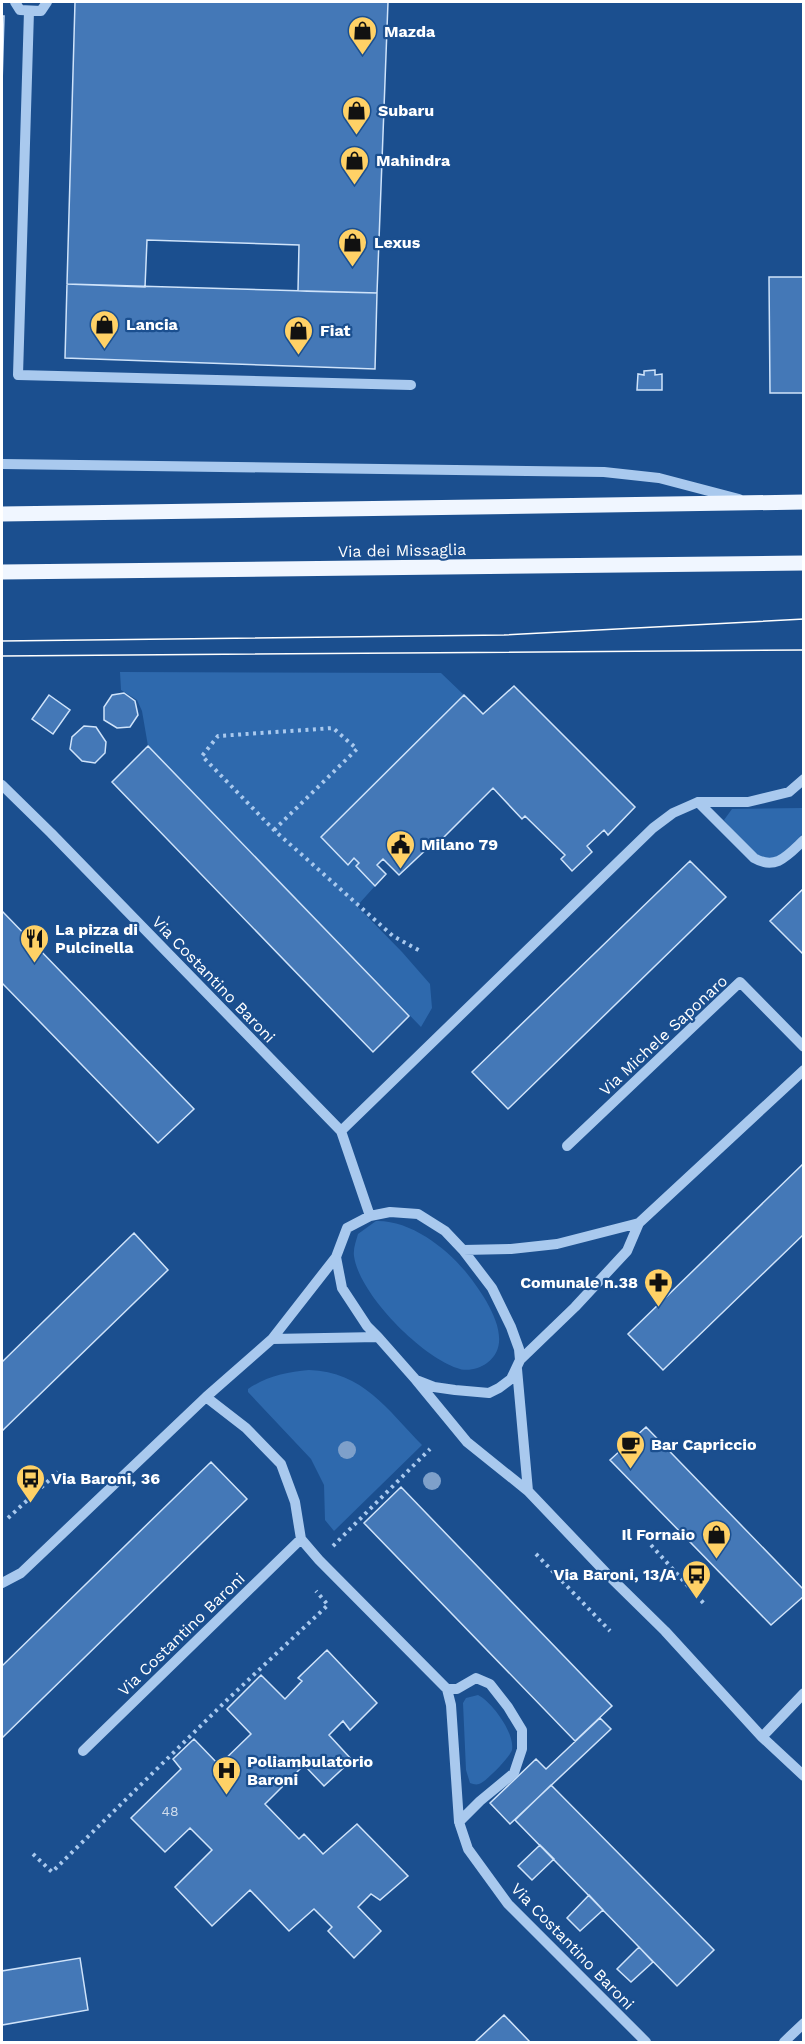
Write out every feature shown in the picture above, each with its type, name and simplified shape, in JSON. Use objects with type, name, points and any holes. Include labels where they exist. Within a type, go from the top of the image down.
[{"type":"main road","points":[[2,514],[804,502]]},
{"type":"main road","name":"Via dei Missaglia","points":[[2,572],[804,563]]},
{"type":"street","points":[[15,2],[20,10],[41,11],[47,2]]},
{"type":"street","points":[[29,10],[18,375],[411,385]]},
{"type":"street","points":[[2,464],[604,472],[659,478],[751,502]]},
{"type":"street","points":[[341,1131],[653,828],[673,813],[698,802],[747,802],[789,792],[804,779]]},
{"type":"street","name":"Via Costantino Baroni","points":[[2,785],[341,1131],[370,1216]]},
{"type":"street","points":[[698,802],[754,858],[762,863],[780,861],[804,840]]},
{"type":"street","name":"Via Michele Saponaro","points":[[567,1146],[740,982],[804,1047]]},
{"type":"street","points":[[416,1380],[455,1390],[489,1393],[500,1388],[511,1379],[519,1364],[627,1251],[639,1223],[804,1070]]},
{"type":"street","points":[[2,1583],[21,1573],[206,1397],[272,1339],[336,1257],[347,1228],[370,1216],[390,1212],[418,1214],[445,1231],[463,1250],[492,1288],[519,1349],[528,1491]]},
{"type":"street","points":[[463,1250],[511,1249],[557,1244],[639,1223]]},
{"type":"street","points":[[336,1257],[342,1288],[368,1326],[467,1442],[528,1491],[665,1631],[762,1737],[804,1776]]},
{"type":"street","points":[[272,1339],[378,1337]]},
{"type":"street","points":[[206,1397],[246,1428],[281,1464],[295,1502],[301,1539],[319,1560],[447,1689],[457,1689],[476,1678],[490,1684],[522,1730],[522,1749],[514,1773],[459,1822]]},
{"type":"street","name":"Via Costantino Baroni","points":[[83,1751],[301,1539]]},
{"type":"street","name":"Via Costantino Baroni","points":[[447,1689],[451,1705],[459,1822],[468,1850],[508,1904],[646,2043]]},
{"type":"street","points":[[762,1737],[804,1693]]},
{"type":"street","points":[[784,2043],[804,2023]]},
{"type":"path","points":[[274,830],[357,749],[333,728],[218,736],[202,756],[274,830],[393,936],[422,952]]},
{"type":"path","points":[[319,1560],[430,1449]]},
{"type":"path","points":[[8,1518],[58,1472]]},
{"type":"path","points":[[651,1545],[706,1606]]},
{"type":"path","points":[[536,1554],[610,1631]]},
{"type":"path","points":[[33,1854],[52,1872],[227,1700],[328,1605]]},
{"type":"shaded area","points":[[120,672],[441,673],[464,695],[354,858],[359,863],[356,866],[375,886],[357,906],[430,984],[432,1008],[421,1027],[148,746],[142,711],[137,700],[121,690]]},
{"type":"shaded area","points":[[803,808],[803,833],[789,849],[774,858],[758,855],[750,849],[724,820],[732,809]]},
{"type":"shaded area","points":[[376,1221],[401,1225],[425,1236],[447,1252],[465,1271],[488,1304],[498,1330],[499,1342],[496,1354],[487,1363],[464,1370],[442,1361],[410,1337],[379,1305],[358,1271],[354,1256],[358,1234]]},
{"type":"shaded area","points":[[309,1370],[328,1372],[359,1385],[385,1406],[422,1445],[334,1531],[325,1520],[324,1485],[311,1459],[248,1392],[248,1389],[270,1378],[285,1373]]},
{"type":"shaded area","points":[[478,1695],[490,1704],[506,1727],[510,1735],[512,1750],[492,1774],[476,1784],[470,1783],[466,1770],[463,1703],[466,1698]]},
{"type":"building","points":[[75,2],[388,2],[377,293],[298,291],[299,245],[147,240],[145,287],[67,284]]},
{"type":"building","points":[[2,16],[4,16],[2,85]]},
{"type":"building","points":[[769,277],[804,277],[804,393],[770,393]]},
{"type":"building","points":[[67,284],[377,293],[375,369],[65,358]]},
{"type":"building","points":[[655,370],[655,375],[662,374],[662,390],[637,390],[638,374],[644,375],[644,371]]},
{"type":"building","points":[[514,686],[635,807],[608,835],[604,830],[587,846],[592,852],[572,871],[561,859],[565,855],[525,816],[522,819],[493,788],[434,847],[431,845],[399,875],[383,859],[377,865],[386,874],[375,886],[356,866],[359,863],[354,858],[348,865],[321,837],[464,695],[483,714]]},
{"type":"building","points":[[124,693],[135,701],[138,715],[130,727],[117,728],[104,720],[104,707],[112,695]]},
{"type":"building","points":[[49,695],[70,710],[53,734],[32,719]]},
{"type":"building","points":[[84,726],[96,727],[106,742],[105,753],[95,763],[82,761],[70,749],[72,737]]},
{"type":"building","points":[[148,746],[409,1016],[373,1052],[112,782]]},
{"type":"building","points":[[690,861],[726,897],[508,1109],[472,1072]]},
{"type":"building","points":[[804,888],[804,955],[770,921]]},
{"type":"building","points":[[2,911],[194,1109],[158,1143],[2,983]]},
{"type":"building","points":[[804,1163],[804,1234],[663,1370],[628,1334]]},
{"type":"building","points":[[134,1233],[168,1270],[2,1431],[2,1362]]},
{"type":"building","points":[[646,1427],[804,1590],[804,1596],[771,1625],[610,1460]]},
{"type":"building","points":[[211,1462],[247,1499],[2,1738],[2,1666]]},
{"type":"building","points":[[401,1487],[612,1706],[575,1741],[364,1523]]},
{"type":"building","points":[[327,1650],[377,1703],[350,1730],[343,1721],[329,1735],[352,1760],[324,1786],[304,1765],[265,1804],[299,1839],[304,1834],[323,1854],[357,1824],[408,1876],[380,1900],[371,1894],[358,1907],[381,1931],[354,1958],[328,1931],[332,1927],[314,1909],[289,1931],[250,1890],[212,1926],[175,1887],[212,1850],[190,1828],[165,1852],[131,1818],[181,1769],[173,1759],[194,1739],[219,1765],[251,1734],[227,1709],[261,1675],[285,1699],[302,1681],[298,1678]]},
{"type":"building","points":[[600,1718],[611,1729],[510,1824],[490,1803],[536,1759],[546,1769]]},
{"type":"building","points":[[551,1785],[714,1950],[677,1986],[515,1820]]},
{"type":"building","points":[[540,1845],[554,1859],[532,1880],[518,1866]]},
{"type":"building","points":[[589,1895],[603,1910],[580,1931],[567,1918]]},
{"type":"building","points":[[639,1947],[653,1962],[631,1982],[617,1969]]},
{"type":"building","points":[[80,1958],[88,2010],[2,2025],[2,1971]]},
{"type":"building","points":[[504,2015],[530,2042],[475,2042]]},
{"type":"tram line","points":[[2,641],[504,635],[804,619]]},
{"type":"tram line","points":[[2,656],[804,650]]},
{"type":"place","name":"Mazda","points":[[363,56]]},
{"type":"place","name":"Subaru","points":[[357,136]]},
{"type":"place","name":"Mahindra","points":[[355,186]]},
{"type":"place","name":"Lexus","points":[[353,268]]},
{"type":"place","name":"Lancia","points":[[105,350]]},
{"type":"place","name":"Fiat","points":[[299,356]]},
{"type":"place","name":"Milano 79","points":[[400,870]]},
{"type":"place","name":"La pizza di Pulcinella","points":[[34,964]]},
{"type":"place","name":"Comunale n.38","points":[[659,1308]]},
{"type":"place","name":"Bar Capriccio","points":[[630,1470]]},
{"type":"place","name":"Via Baroni, 36","points":[[30,1504]]},
{"type":"place","name":"Il Fornaio","points":[[716,1560]]},
{"type":"place","name":"Via Baroni, 13/A","points":[[697,1600]]},
{"type":"place","name":"Poliambulatorio Baroni","points":[[226,1796]]}]
